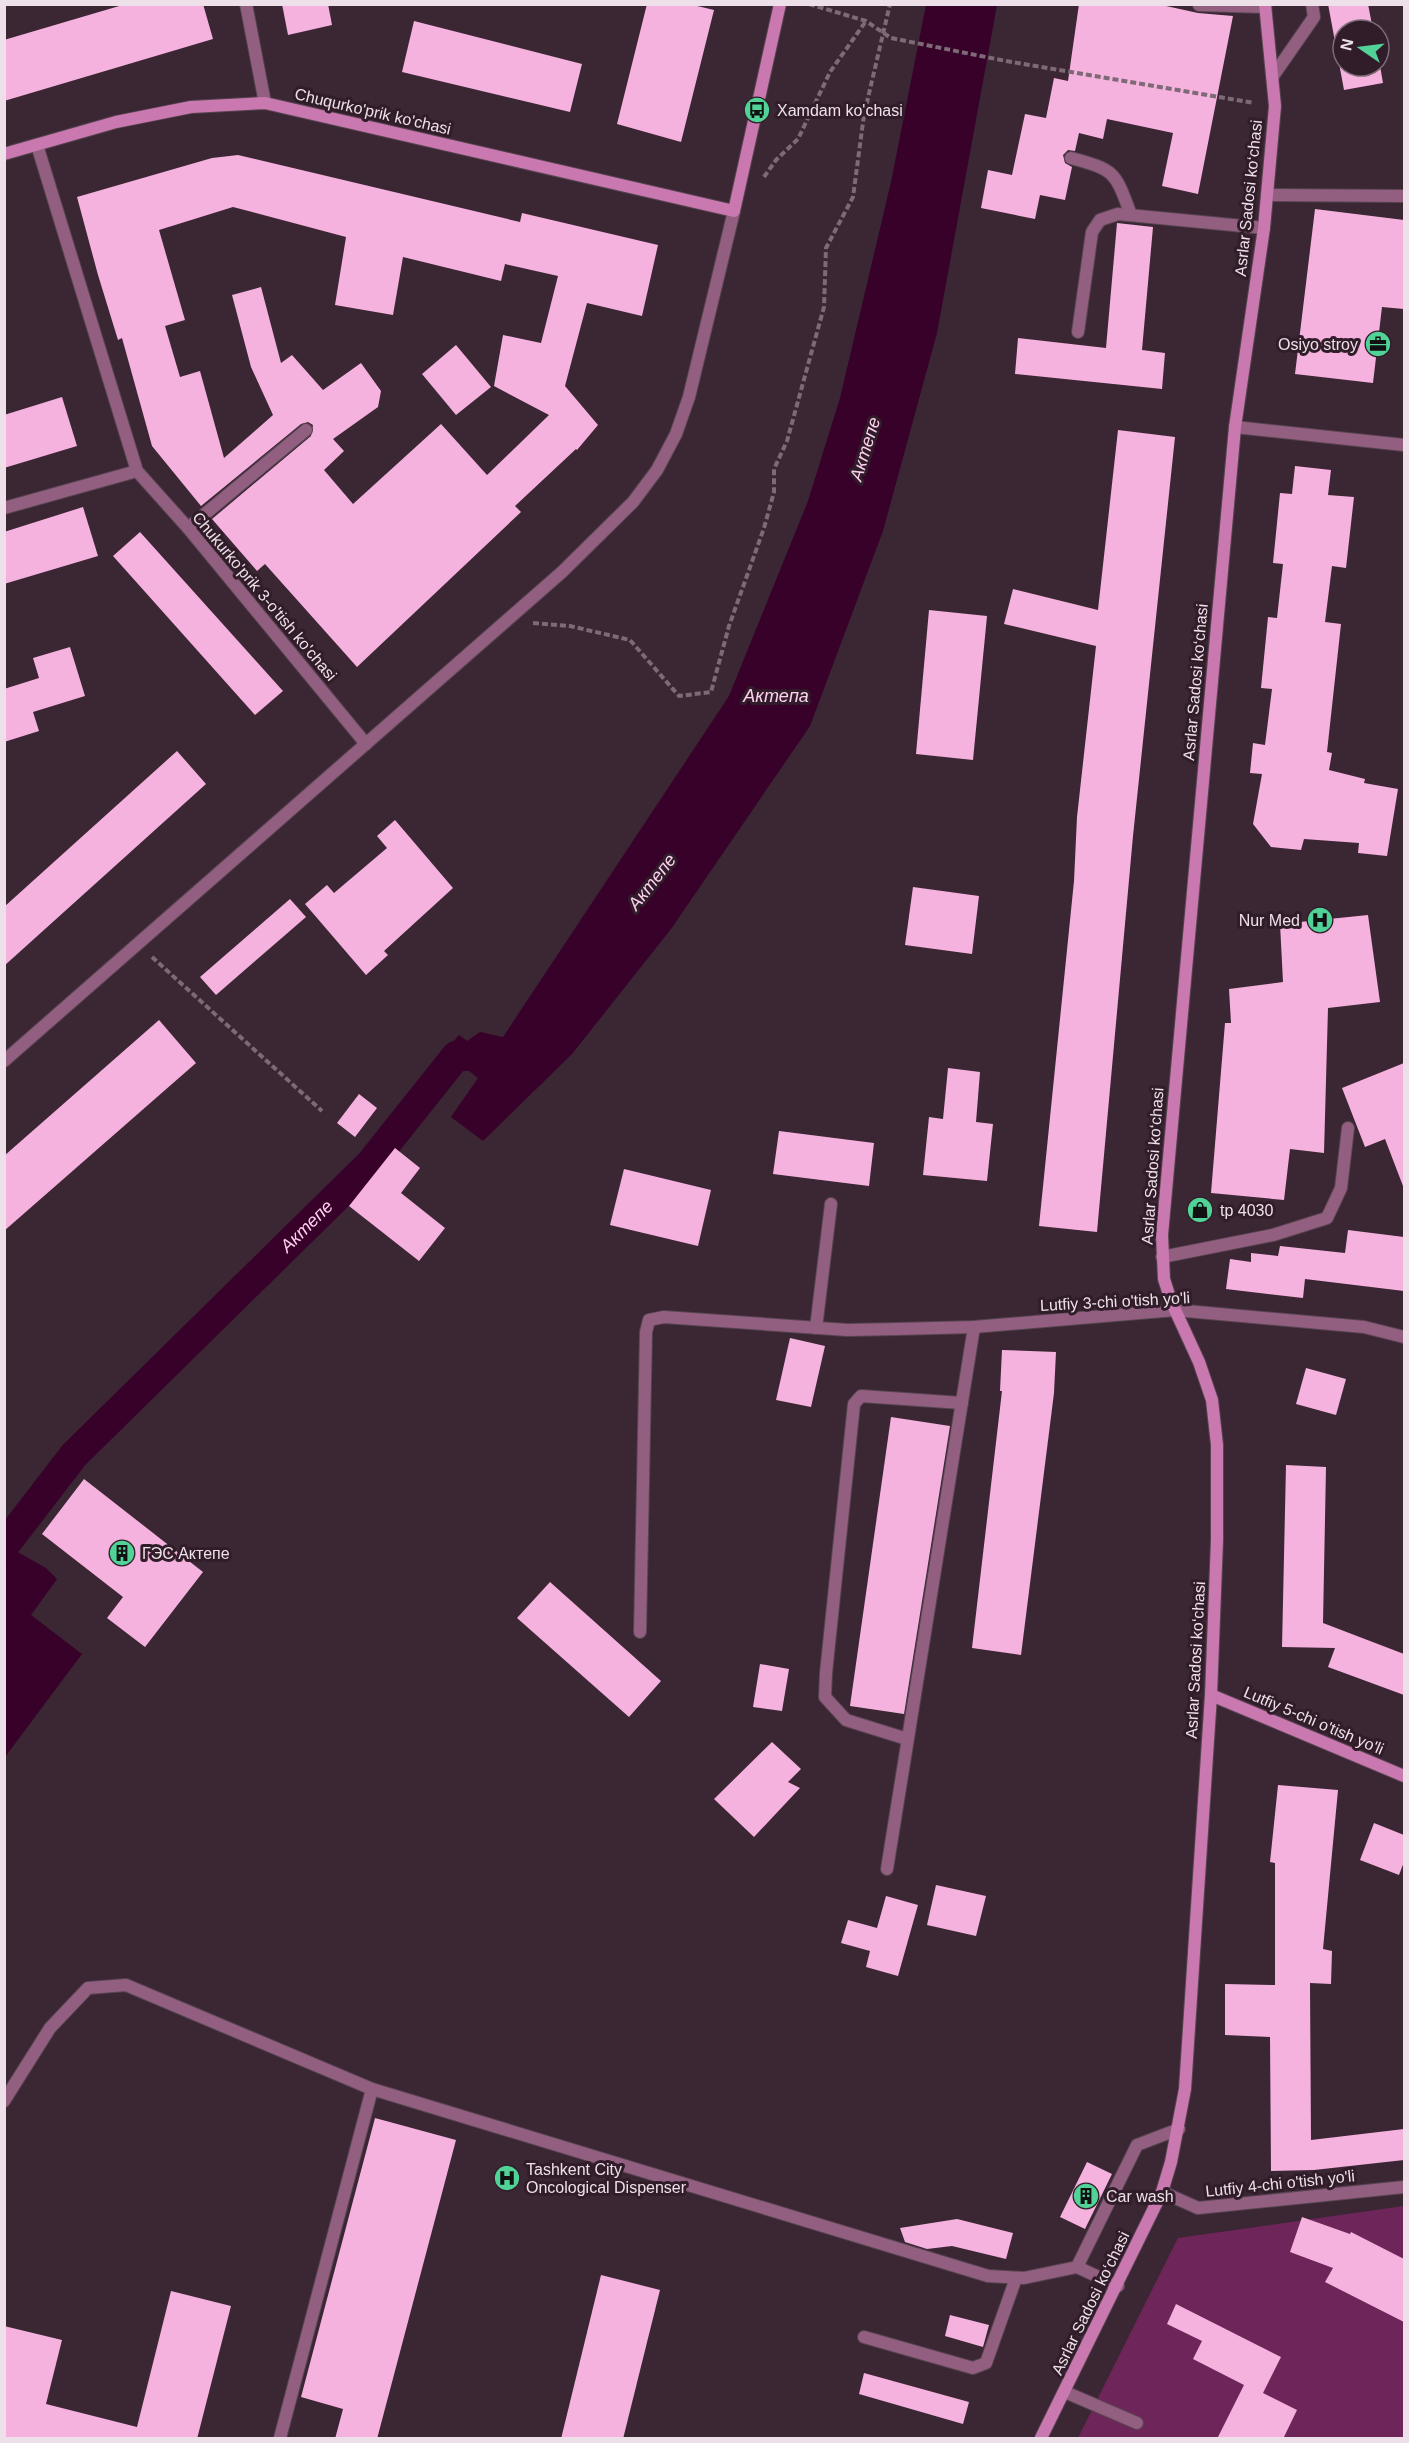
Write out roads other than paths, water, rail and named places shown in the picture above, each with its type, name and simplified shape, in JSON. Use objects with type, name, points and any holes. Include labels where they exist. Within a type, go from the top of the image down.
[{"type":"street","points":[[246,4],[265,103]]},
{"type":"street","points":[[4,1061],[519,609],[627,509],[647,485],[667,452],[689,397],[734,211],[780,4]]},
{"type":"street","points":[[1273,76],[1314,17],[1312,4]]},
{"type":"street","points":[[1199,5],[1265,6]]},
{"type":"street","name":"Asrlar Sadosi ko‘chasi","points":[[1041,2439],[1118,2286],[1162,2192],[1179,2129],[1188,2051],[1211,1695],[1217,1540],[1215,1421],[1212,1400],[1199,1362],[1175,1310],[1164,1279],[1162,1257],[1185,969],[1235,427],[1264,228],[1275,106],[1265,6]]},
{"type":"street","name":"Chuqurko'prik ko'chasi","points":[[4,154],[116,122],[191,107],[265,103],[734,211]]},
{"type":"street","name":"Chukurko'prik 3-o'tish ko'chasi","points":[[36,145],[137,471],[188,528],[366,744]]},
{"type":"street","points":[[1071,158],[1105,167],[1118,180],[1131,215]]},
{"type":"street","points":[[1267,195],[1404,196]]},
{"type":"street","points":[[1078,332],[1092,232],[1100,220],[1118,214],[1264,228]]},
{"type":"street","points":[[1235,427],[1404,445]]},
{"type":"street","points":[[188,528],[306,430]]},
{"type":"street","points":[[4,508],[137,471]]},
{"type":"street","points":[[1162,1257],[1273,1235],[1327,1218],[1341,1188],[1348,1128]]},
{"type":"street","points":[[816,1328],[831,1204]]},
{"type":"street","name":"Lutfiy 3-chi o'tish yo'li","points":[[640,1632],[646,1332],[649,1320],[664,1317],[816,1328],[974,1328],[1175,1310],[1364,1327],[1404,1337]]},
{"type":"street","points":[[887,1869],[974,1328]]},
{"type":"street","points":[[908,1740],[846,1720],[825,1697],[854,1404],[861,1396],[962,1403]]},
{"type":"street","name":"Lutfiy 5-chi o'tish yo'li","points":[[1211,1695],[1404,1776]]},
{"type":"street","points":[[4,2101],[50,2028],[88,1989],[126,1985],[372,2089],[988,2276],[1016,2278],[1077,2267],[1118,2286]]},
{"type":"street","points":[[280,2439],[372,2089]]},
{"type":"street","points":[[1077,2267],[1137,2145],[1179,2129]]},
{"type":"street","name":"Lutfiy 4-chi o'tish yo'li","points":[[1162,2192],[1198,2208],[1404,2187]]},
{"type":"street","points":[[864,2337],[973,2368],[986,2363],[1016,2278]]},
{"type":"street","points":[[1065,2392],[1137,2423]]},
{"type":"water","name":"Актепа","points":[[926,5],[997,5],[937,333],[883,531],[810,726],[671,929],[572,1054],[483,1141],[451,1117],[478,1078],[464,1067],[451,1083],[432,1067],[459,1035],[467,1041],[480,1032],[503,1037],[729,696],[808,501],[840,398],[891,182]]},
{"type":"water","points":[[5,1545],[46,1568],[57,1579],[31,1615],[82,1654],[5,1757]]},
{"type":"waterway","name":"Актепе","points":[[4,1546],[74,1455],[370,1164],[456,1056],[472,1056]]},
{"type":"place","name":"Xamdam ko'chasi","points":[[757,110]]},
{"type":"place","name":"Osiyo stroy","points":[[1378,344]]},
{"type":"place","name":"Nur Med","points":[[1320,920]]},
{"type":"place","name":"tp 4030","points":[[1200,1210]]},
{"type":"place","name":"ГЭС Актепe","points":[[122,1553]]},
{"type":"place","name":"Tashkent City Oncological Dispenser","points":[[507,2178]]},
{"type":"place","name":"Car wash","points":[[1086,2196]]}]
